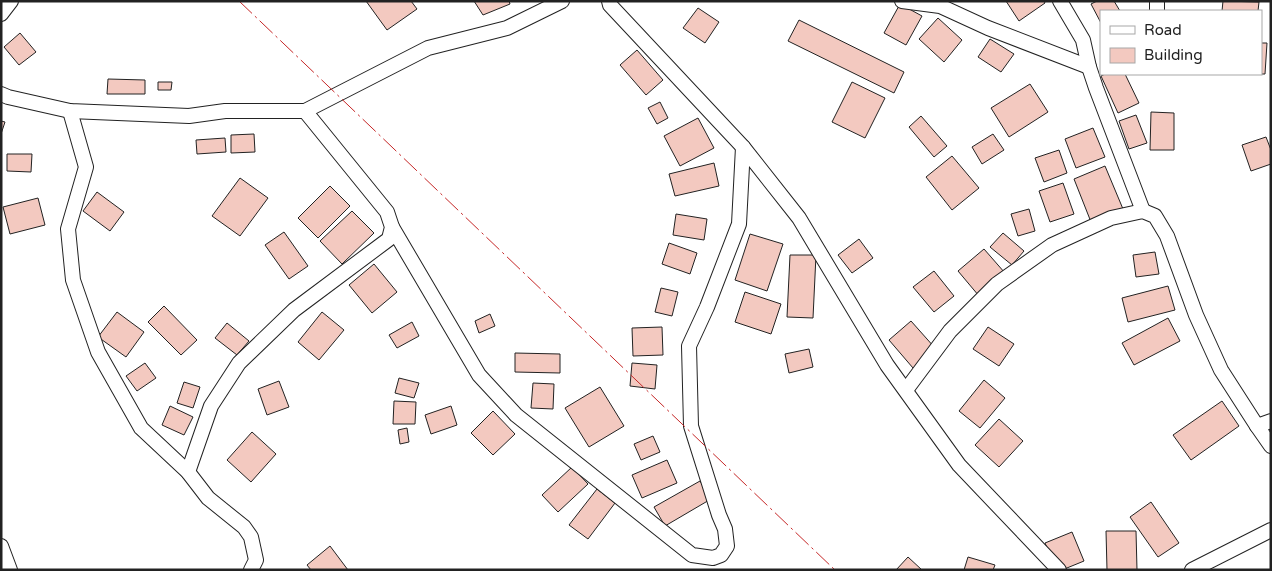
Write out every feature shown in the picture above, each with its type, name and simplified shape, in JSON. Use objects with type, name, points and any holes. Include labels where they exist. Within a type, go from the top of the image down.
[{"type":"street","points":[[1,14],[11,1]]},
{"type":"street","points":[[1,94],[70,111],[189,116],[225,111],[305,111],[428,48],[507,28],[562,1]]},
{"type":"street","points":[[609,1],[610,5],[743,147],[798,218],[888,365],[959,465],[1059,570]]},
{"type":"street","points":[[902,1],[940,6],[988,28],[1089,67]]},
{"type":"street","points":[[1060,1],[1083,40],[1089,67],[1143,211]]},
{"type":"street","points":[[70,111],[86,167],[68,229],[73,280],[98,352],[140,428],[188,472],[208,498],[244,527],[251,537],[256,560],[251,570]]},
{"type":"street","points":[[305,111],[387,212],[392,227],[479,375],[516,415],[692,555],[712,558],[722,555],[727,546],[725,529],[691,426],[689,346],[707,307],[739,224],[743,147]]},
{"type":"street","points":[[906,390],[950,330],[997,284],[1052,245],[1111,218],[1143,211],[1155,216],[1167,236],[1196,315],[1221,370],[1271,446]]},
{"type":"street","points":[[188,472],[212,406],[239,363],[294,310],[389,239],[392,227]]},
{"type":"street","points":[[1257,426],[1271,421]]},
{"type":"street","points":[[1192,570],[1271,530]]},
{"type":"street","points":[[1,546],[10,570]]},
{"type":"building","points":[[366,1],[411,1],[417,9],[387,30]]},
{"type":"building","points":[[474,1],[509,1],[510,4],[483,15]]},
{"type":"building","points":[[1006,1],[1044,1],[1045,3],[1019,21]]},
{"type":"building","points":[[1097,1],[1114,1],[1119,10],[1100,10],[1100,21],[1091,4]]},
{"type":"building","points":[[1223,1],[1259,2],[1258,10],[1222,10]]},
{"type":"building","points":[[900,4],[922,16],[906,45],[884,33]]},
{"type":"building","points":[[698,8],[719,22],[705,43],[683,28]]},
{"type":"building","points":[[938,18],[962,40],[944,62],[919,39]]},
{"type":"building","points":[[799,20],[904,72],[894,93],[788,41]]},
{"type":"building","points":[[20,33],[36,52],[19,65],[4,47]]},
{"type":"building","points":[[990,39],[1014,54],[1001,72],[978,57]]},
{"type":"building","points":[[1262,43],[1267,43],[1265,74],[1262,74]]},
{"type":"building","points":[[637,50],[663,80],[646,95],[620,65]]},
{"type":"building","points":[[1125,75],[1139,103],[1118,113],[1101,76]]},
{"type":"building","points":[[108,79],[145,80],[145,94],[107,94]]},
{"type":"building","points":[[158,82],[172,82],[171,90],[158,90]]},
{"type":"building","points":[[852,82],[885,98],[865,138],[832,122]]},
{"type":"building","points":[[1030,84],[1048,112],[1009,137],[991,108]]},
{"type":"building","points":[[660,102],[668,118],[657,124],[648,108]]},
{"type":"building","points":[[1151,112],[1174,113],[1174,150],[1150,150]]},
{"type":"building","points":[[1136,115],[1147,143],[1129,149],[1119,121]]},
{"type":"building","points":[[921,116],[947,146],[934,157],[909,127]]},
{"type":"building","points":[[698,118],[714,148],[680,166],[664,136]]},
{"type":"building","points":[[1,121],[5,122],[1,134]]},
{"type":"building","points":[[1093,128],[1105,157],[1076,168],[1065,139]]},
{"type":"building","points":[[254,134],[255,152],[231,153],[231,135]]},
{"type":"building","points":[[993,134],[1004,150],[982,164],[972,147]]},
{"type":"building","points":[[1266,137],[1271,150],[1271,164],[1251,171],[1242,145]]},
{"type":"building","points":[[225,138],[226,152],[197,154],[196,140]]},
{"type":"building","points":[[1059,150],[1067,173],[1044,182],[1035,158]]},
{"type":"building","points":[[7,154],[32,154],[31,172],[7,171]]},
{"type":"building","points":[[952,156],[979,188],[952,210],[926,177]]},
{"type":"building","points":[[714,163],[719,186],[675,196],[669,174]]},
{"type":"building","points":[[1105,166],[1123,209],[1091,222],[1074,179]]},
{"type":"building","points":[[240,178],[268,198],[240,236],[212,216]]},
{"type":"building","points":[[1063,183],[1074,214],[1050,222],[1039,191]]},
{"type":"building","points":[[330,186],[350,206],[318,238],[298,218]]},
{"type":"building","points":[[97,192],[124,212],[110,231],[83,211]]},
{"type":"building","points":[[38,198],[45,225],[10,234],[3,207]]},
{"type":"building","points":[[1029,209],[1035,231],[1018,236],[1011,214]]},
{"type":"building","points":[[352,211],[374,233],[342,264],[320,241]]},
{"type":"building","points":[[676,214],[707,219],[704,240],[673,235]]},
{"type":"building","points":[[284,232],[308,266],[289,279],[265,245]]},
{"type":"building","points":[[1003,233],[1024,251],[1012,265],[990,247]]},
{"type":"building","points":[[750,234],[783,244],[767,291],[735,280]]},
{"type":"building","points":[[859,239],[873,258],[852,273],[838,255]]},
{"type":"building","points":[[669,243],[697,253],[690,274],[662,264]]},
{"type":"building","points":[[984,249],[1005,273],[979,296],[958,271]]},
{"type":"building","points":[[1155,252],[1159,274],[1136,277],[1133,255]]},
{"type":"building","points":[[790,255],[816,255],[813,318],[787,317]]},
{"type":"building","points":[[374,264],[397,292],[372,313],[349,285]]},
{"type":"building","points":[[934,271],[954,296],[934,312],[913,287]]},
{"type":"building","points":[[1168,286],[1175,310],[1128,322],[1122,298]]},
{"type":"building","points":[[661,288],[678,292],[672,316],[655,312]]},
{"type":"building","points":[[745,292],[781,304],[771,334],[735,322]]},
{"type":"building","points":[[164,306],[197,340],[181,355],[148,322]]},
{"type":"building","points":[[117,312],[144,332],[126,357],[98,337]]},
{"type":"building","points":[[322,312],[344,330],[319,360],[298,342]]},
{"type":"building","points":[[490,314],[495,326],[479,333],[475,321]]},
{"type":"building","points":[[1168,318],[1180,341],[1134,365],[1122,343]]},
{"type":"building","points":[[911,321],[935,348],[913,368],[889,340]]},
{"type":"building","points":[[412,322],[419,336],[397,348],[389,335]]},
{"type":"building","points":[[227,323],[249,341],[237,355],[215,338]]},
{"type":"building","points":[[662,327],[663,355],[633,356],[632,328]]},
{"type":"building","points":[[988,327],[1014,344],[999,366],[973,349]]},
{"type":"building","points":[[809,349],[813,367],[789,373],[785,354]]},
{"type":"building","points":[[515,353],[560,354],[560,373],[515,372]]},
{"type":"building","points":[[145,363],[156,378],[137,391],[126,376]]},
{"type":"building","points":[[632,363],[657,365],[655,389],[630,386]]},
{"type":"building","points":[[399,378],[419,383],[414,398],[395,393]]},
{"type":"building","points":[[984,380],[1005,398],[980,428],[959,411]]},
{"type":"building","points":[[279,381],[289,407],[267,415],[258,389]]},
{"type":"building","points":[[184,382],[200,387],[193,408],[177,403]]},
{"type":"building","points":[[533,383],[554,384],[553,409],[531,408]]},
{"type":"building","points":[[600,387],[624,426],[589,447],[565,408]]},
{"type":"building","points":[[394,401],[416,402],[415,424],[393,424]]},
{"type":"building","points":[[1222,401],[1239,426],[1191,460],[1173,435]]},
{"type":"building","points":[[170,406],[193,417],[184,435],[162,425]]},
{"type":"building","points":[[451,406],[457,425],[431,434],[425,415]]},
{"type":"building","points":[[493,411],[515,434],[493,455],[471,433]]},
{"type":"building","points":[[999,419],[1023,441],[999,467],[975,445]]},
{"type":"building","points":[[407,428],[409,442],[400,444],[398,430]]},
{"type":"building","points":[[252,432],[276,454],[251,482],[227,460]]},
{"type":"building","points":[[653,436],[660,452],[641,460],[634,444]]},
{"type":"building","points":[[667,460],[677,483],[642,498],[632,475]]},
{"type":"building","points":[[572,467],[588,484],[558,512],[542,495]]},
{"type":"building","points":[[700,481],[711,499],[665,526],[654,507]]},
{"type":"building","points":[[597,489],[615,503],[588,539],[569,525]]},
{"type":"building","points":[[1151,502],[1179,543],[1158,557],[1130,517]]},
{"type":"building","points":[[1106,531],[1136,531],[1137,570],[1107,570]]},
{"type":"building","points":[[1072,532],[1084,561],[1062,570],[1056,570],[1045,543]]},
{"type":"building","points":[[330,546],[348,570],[311,570],[307,565]]},
{"type":"building","points":[[908,557],[922,570],[896,570]]},
{"type":"building","points":[[968,557],[995,565],[993,570],[964,570]]},
{"type":"power","points":[[239,1],[835,570]]}]
